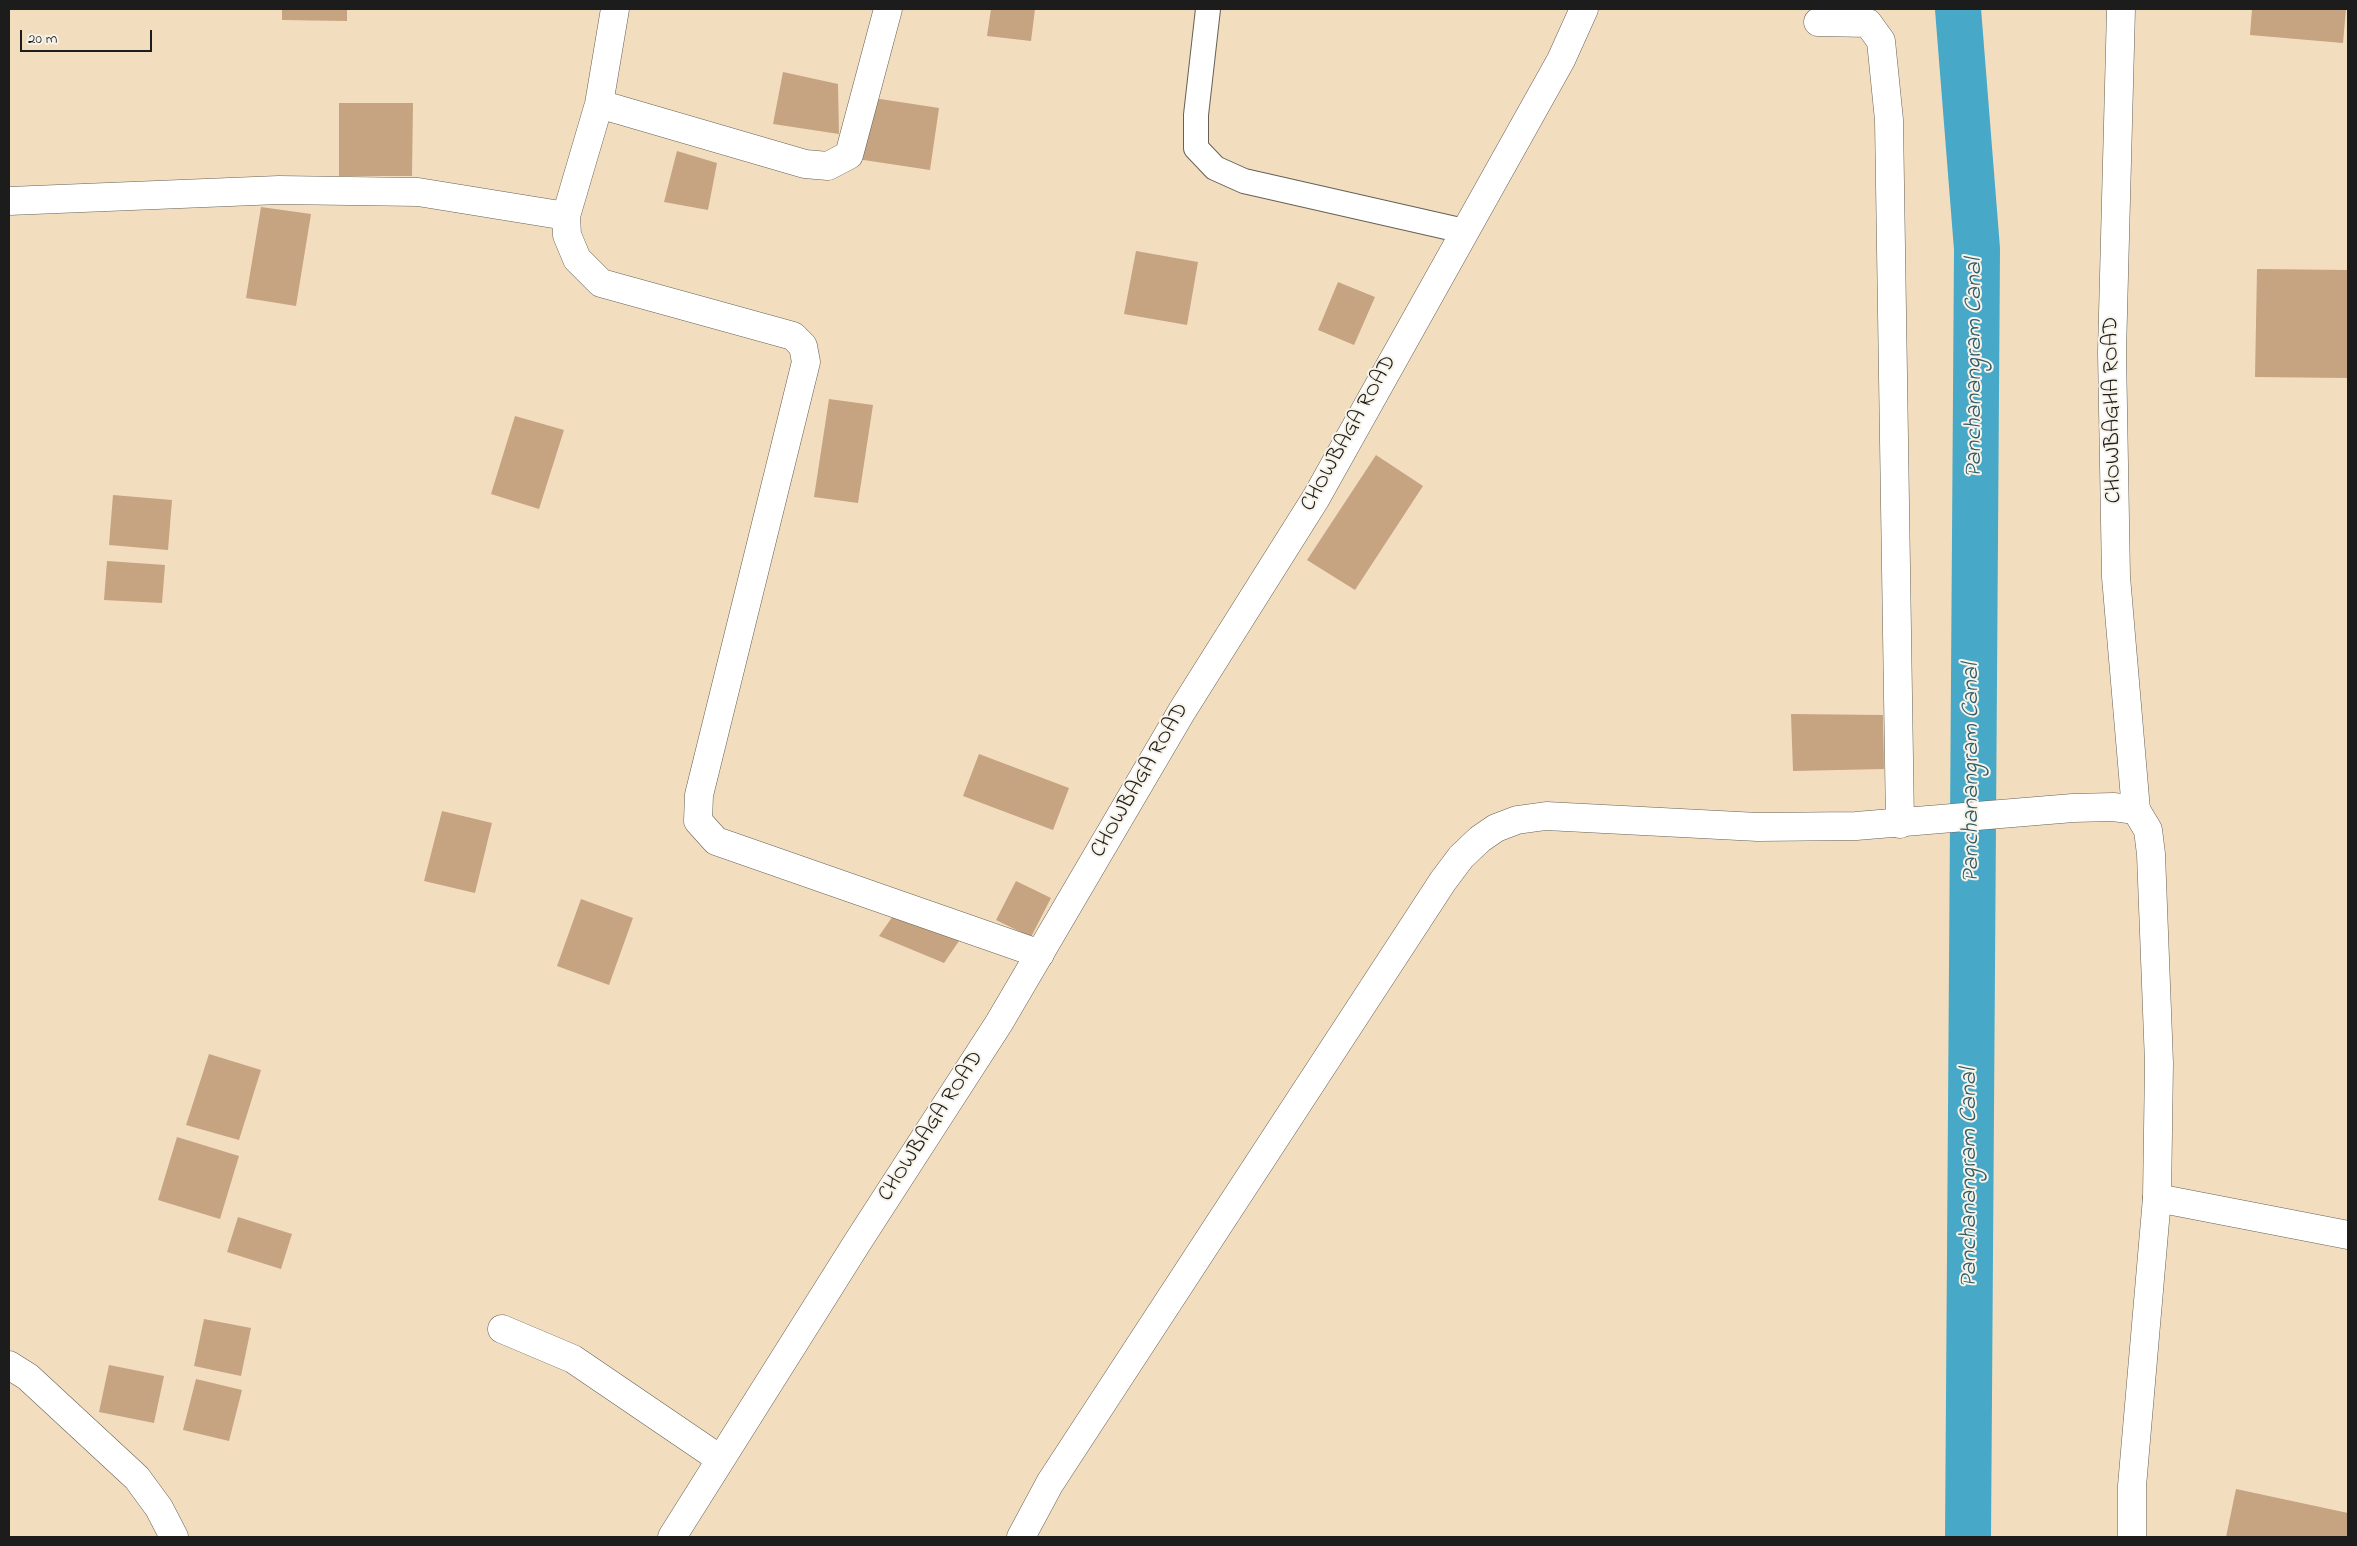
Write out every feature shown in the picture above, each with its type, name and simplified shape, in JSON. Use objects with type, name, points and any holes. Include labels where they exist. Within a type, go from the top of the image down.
[{"type":"street","points":[[615,9],[599,104],[566,216],[567,235],[577,259],[601,283],[793,336],[803,346],[806,362],[699,795],[698,821],[716,841],[1040,954]]},
{"type":"street","points":[[599,104],[805,164],[828,166],[849,155],[888,9]]},
{"type":"street","name":"CHOWBAGA ROAD","points":[[672,1537],[999,1023],[1182,711],[1316,498],[1561,60],[1584,9]]},
{"type":"street","name":"CHOWBAGHA ROAD","points":[[2121,9],[2112,352],[2116,577],[2136,810]]},
{"type":"street","points":[[1818,22],[1868,23],[1881,41],[1888,110],[1900,824]]},
{"type":"street","points":[[9,201],[279,190],[418,192],[566,216]]},
{"type":"street","points":[[1021,1537],[1050,1484],[1438,890],[1461,857],[1480,838],[1496,828],[1516,820],[1546,816],[1758,826],[1856,826],[1930,822],[2073,808],[2113,807],[2136,810],[2148,830],[2151,854],[2159,1063],[2157,1198],[2132,1486],[2132,1537]]},
{"type":"street","points":[[2157,1198],[2348,1235]]},
{"type":"street","points":[[502,1329],[573,1359],[720,1459]]},
{"type":"street","points":[[9,1365],[28,1377],[137,1478],[159,1508],[174,1537]]},
{"type":"lane","points":[[1208,9],[1196,115],[1196,148],[1215,168],[1244,181],[1464,231]]},
{"type":"building","points":[[282,9],[347,9],[347,21],[282,20]]},
{"type":"building","points":[[991,9],[1035,9],[1031,41],[987,36]]},
{"type":"building","points":[[2252,9],[2346,9],[2343,43],[2250,35]]},
{"type":"building","points":[[783,72],[838,84],[839,134],[773,124]]},
{"type":"building","points":[[867,97],[939,108],[930,170],[857,159]]},
{"type":"building","points":[[339,103],[413,103],[412,176],[339,176]]},
{"type":"building","points":[[677,151],[717,163],[708,210],[664,202]]},
{"type":"building","points":[[261,207],[311,214],[296,306],[246,298]]},
{"type":"building","points":[[1136,251],[1198,262],[1187,325],[1124,314]]},
{"type":"building","points":[[2257,269],[2348,270],[2348,378],[2255,377]]},
{"type":"building","points":[[1338,282],[1375,297],[1354,345],[1318,330]]},
{"type":"building","points":[[829,399],[873,405],[858,503],[814,497]]},
{"type":"building","points":[[515,416],[564,430],[539,509],[491,494]]},
{"type":"building","points":[[1376,455],[1423,486],[1355,590],[1307,560]]},
{"type":"building","points":[[113,495],[172,500],[168,550],[109,545]]},
{"type":"building","points":[[107,561],[165,565],[162,603],[104,600]]},
{"type":"building","points":[[1791,714],[1883,715],[1884,769],[1793,771]]},
{"type":"building","points":[[979,754],[1069,788],[1053,830],[963,796]]},
{"type":"building","points":[[442,811],[492,823],[475,893],[424,881]]},
{"type":"building","points":[[1016,881],[1051,898],[1031,937],[996,920]]},
{"type":"building","points":[[581,899],[633,918],[609,985],[557,966]]},
{"type":"building","points":[[895,913],[959,941],[944,963],[879,936]]},
{"type":"building","points":[[209,1054],[261,1070],[239,1140],[186,1125]]},
{"type":"building","points":[[177,1137],[239,1156],[220,1219],[158,1200]]},
{"type":"building","points":[[238,1217],[292,1234],[281,1269],[227,1252]]},
{"type":"building","points":[[204,1319],[251,1328],[241,1376],[194,1366]]},
{"type":"building","points":[[109,1365],[164,1376],[154,1423],[99,1412]]},
{"type":"building","points":[[196,1379],[242,1390],[229,1441],[183,1430]]},
{"type":"building","points":[[2236,1489],[2348,1513],[2348,1537],[2226,1537]]},
{"type":"waterway","name":"Panchanangram Canal","points":[[1958,9],[1977,249],[1968,1537]]}]
